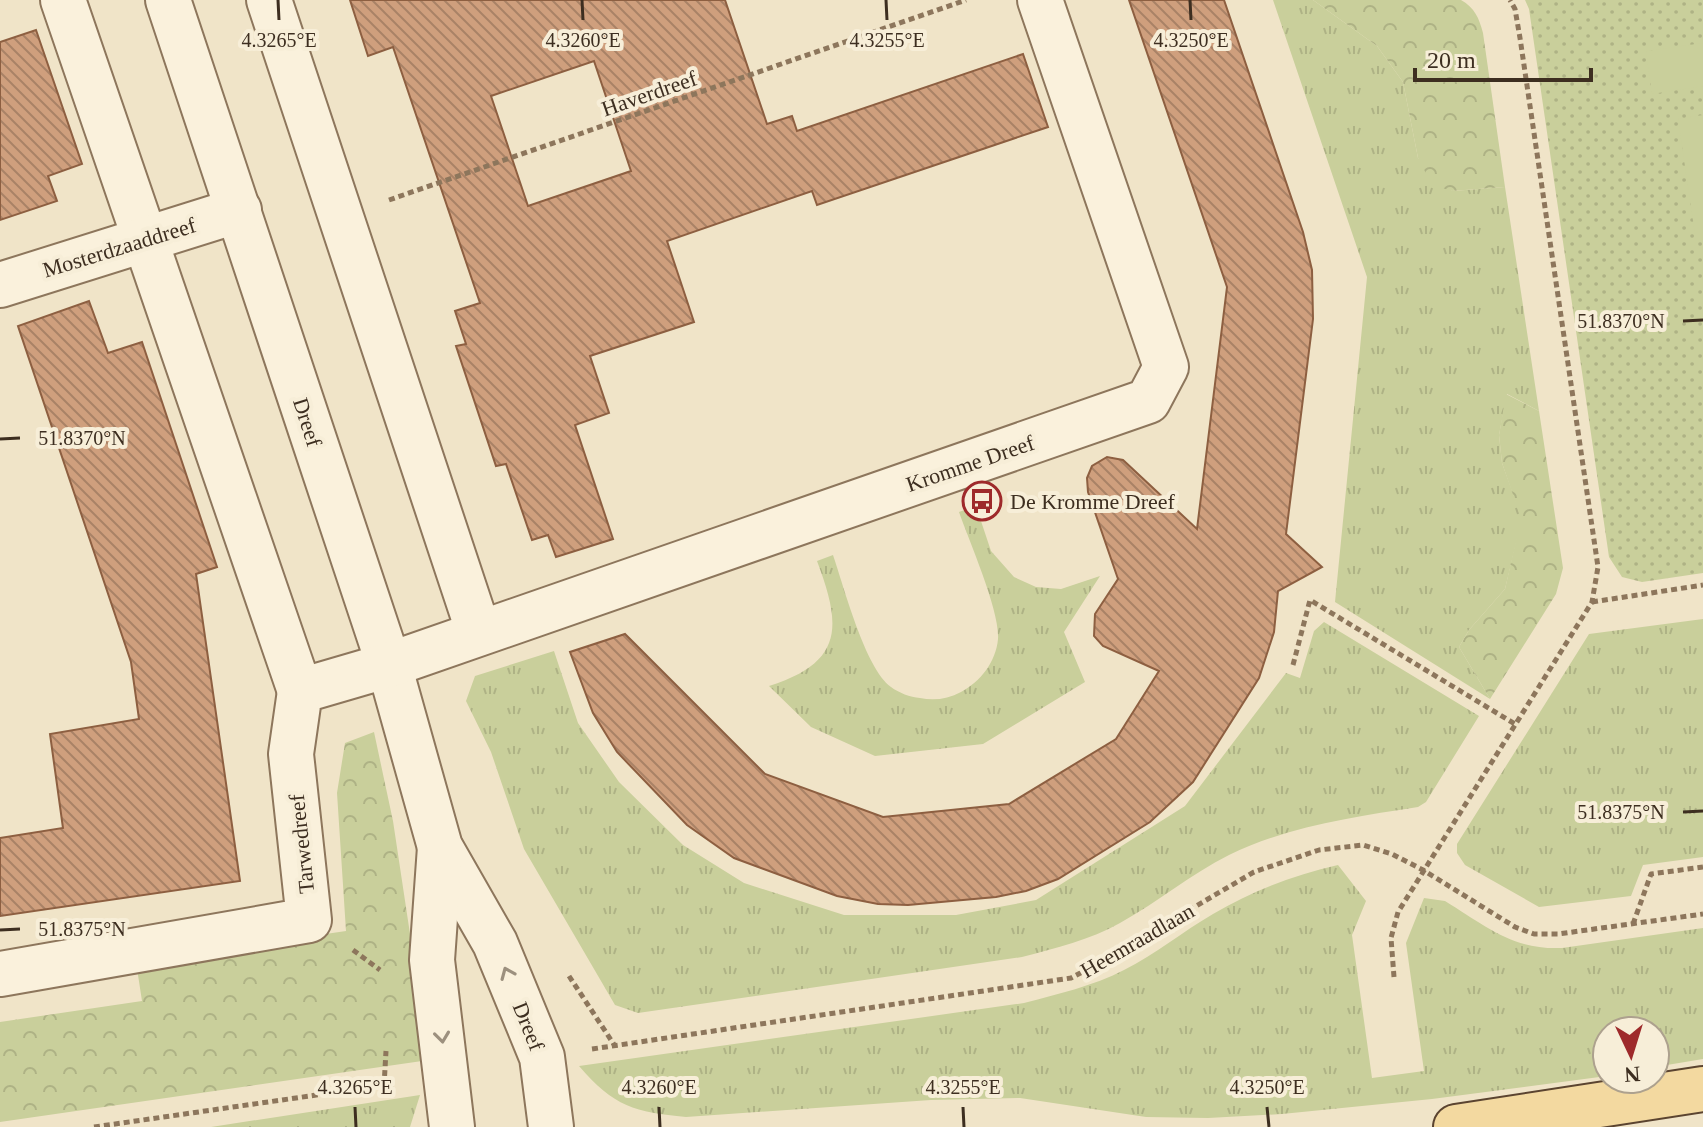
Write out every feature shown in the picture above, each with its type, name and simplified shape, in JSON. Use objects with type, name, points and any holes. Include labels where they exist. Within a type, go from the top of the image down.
[{"type":"main road","points":[[1456,1127],[1703,1089]]},
{"type":"street","points":[[63,0],[300,691],[389,665]]},
{"type":"street","name":"Dreef","points":[[168,0],[389,665],[440,847],[495,943],[542,1057],[551,1127]]},
{"type":"street","points":[[269,0],[479,633]]},
{"type":"street","name":"Kromme Dreef","points":[[389,665],[1148,401],[1166,367],[1040,0]]},
{"type":"street","name":"Mosterdzaaddreef","points":[[0,285],[239,210]]},
{"type":"street","name":"Tarwedreef","points":[[0,974],[309,920],[291,754],[300,691]]},
{"type":"street","name":"Dreef","points":[[440,847],[432,960],[452,1127]]},
{"type":"path","name":"Haverdreef","points":[[341,217],[966,0]]},
{"type":"path","points":[[1394,977],[1391,938],[1398,912],[1592,602],[1598,567],[1520,38],[1515,9],[1510,0]]},
{"type":"path","points":[[1592,602],[1703,585]]},
{"type":"path","points":[[1293,665],[1310,600],[1515,724]]},
{"type":"path","name":"Heemraadlaan","points":[[542,1057],[1071,978],[1141,941],[1254,872],[1319,850],[1363,845],[1392,854],[1515,927],[1534,934],[1558,934],[1703,914]]},
{"type":"path","points":[[1633,924],[1651,874],[1703,867]]},
{"type":"path","points":[[94,1127],[446,1076]]},
{"type":"green space","points":[[1273,0],[1313,0],[1377,46],[1403,82],[1418,158],[1452,191],[1505,187],[1539,411],[1507,394],[1499,435],[1502,463],[1522,518],[1505,589],[1469,630],[1459,647],[1490,699],[1335,602],[1367,277]]},
{"type":"green space","points":[[1313,0],[1461,0],[1470,6],[1483,33],[1505,187],[1452,191],[1432,185],[1418,158],[1403,82],[1377,46]]},
{"type":"green space","points":[[1525,0],[1703,0],[1703,573],[1642,582],[1622,577],[1609,557],[1529,9]]},
{"type":"green space","points":[[1703,43],[1703,86],[1652,94],[1646,51]]},
{"type":"green space","points":[[1703,115],[1703,240],[1696,241],[1678,119]]},
{"type":"green space","points":[[1506,394],[1539,411],[1563,568],[1556,594],[1490,699],[1459,647],[1469,630],[1505,589],[1521,518],[1502,463],[1499,435]]},
{"type":"green space","points":[[976,506],[991,551],[1014,577],[1036,587],[1061,589],[1100,576],[1064,632],[1085,682],[983,744],[875,756],[811,727],[769,686],[794,676],[824,653],[832,622],[817,561],[833,555],[864,645],[881,677],[891,687],[912,697],[941,699],[968,688],[981,677],[994,656],[998,639],[989,594],[959,512]]},
{"type":"green space","points":[[1703,619],[1703,857],[1643,865],[1631,896],[1539,907],[1465,865],[1457,853],[1457,844],[1589,634]]},
{"type":"green space","points":[[1324,622],[1479,716],[1426,802],[1418,807],[1322,824],[1252,845],[1215,863],[1109,929],[1035,954],[638,1013],[615,1005],[524,849],[491,752],[466,701],[475,676],[554,651],[578,723],[619,782],[683,845],[744,883],[844,915],[956,915],[1036,900],[1185,806],[1286,673],[1300,678],[1314,631]]},
{"type":"green space","points":[[374,732],[393,821],[429,1060],[0,1122],[0,1022],[142,1001],[136,962],[346,931],[337,793],[345,743]]},
{"type":"green space","points":[[1338,865],[1366,901],[1352,935],[1372,1078],[1424,1071],[1406,943],[1424,898],[1445,901],[1500,935],[1544,948],[1703,928],[1703,1059],[1671,1064],[1671,1015],[1591,1015],[1591,1078],[1432,1099],[1208,1118],[1146,1117],[1020,1098],[931,1100],[686,1117],[653,1113],[626,1105],[603,1091],[579,1066],[1024,1003],[1112,976],[1228,906],[1305,874]]},
{"type":"green space","points":[[420,1095],[410,1127],[211,1127]]},
{"type":"building","points":[[350,0],[725,0],[767,124],[792,116],[797,131],[1023,54],[1048,127],[817,205],[812,191],[667,241],[694,322],[590,356],[609,413],[575,425],[613,539],[556,557],[548,535],[532,540],[506,464],[496,466],[456,346],[466,344],[455,311],[480,303],[393,47],[368,56]],"holes":[[[594,61],[631,171],[528,206],[491,96]]]},
{"type":"building","points":[[1129,0],[1224,0],[1303,232],[1312,270],[1313,319],[1286,534],[1322,567],[1278,591],[1274,632],[1259,678],[1193,782],[1150,822],[1058,879],[1026,891],[996,897],[908,905],[878,904],[837,896],[734,858],[687,825],[617,752],[593,713],[570,652],[625,634],[765,774],[883,817],[1009,804],[1116,739],[1159,671],[1103,646],[1094,636],[1095,614],[1118,579],[1088,492],[1087,478],[1092,466],[1107,457],[1123,460],[1197,529],[1227,287]]},
{"type":"building","points":[[36,30],[82,164],[48,176],[57,201],[0,220],[0,42]]},
{"type":"building","points":[[89,301],[108,353],[142,342],[217,567],[196,574],[240,881],[0,916],[0,838],[63,828],[50,734],[139,719],[131,662],[18,326]]},
{"type":"place","name":"De Kromme Dreef","points":[[982,501]]}]
